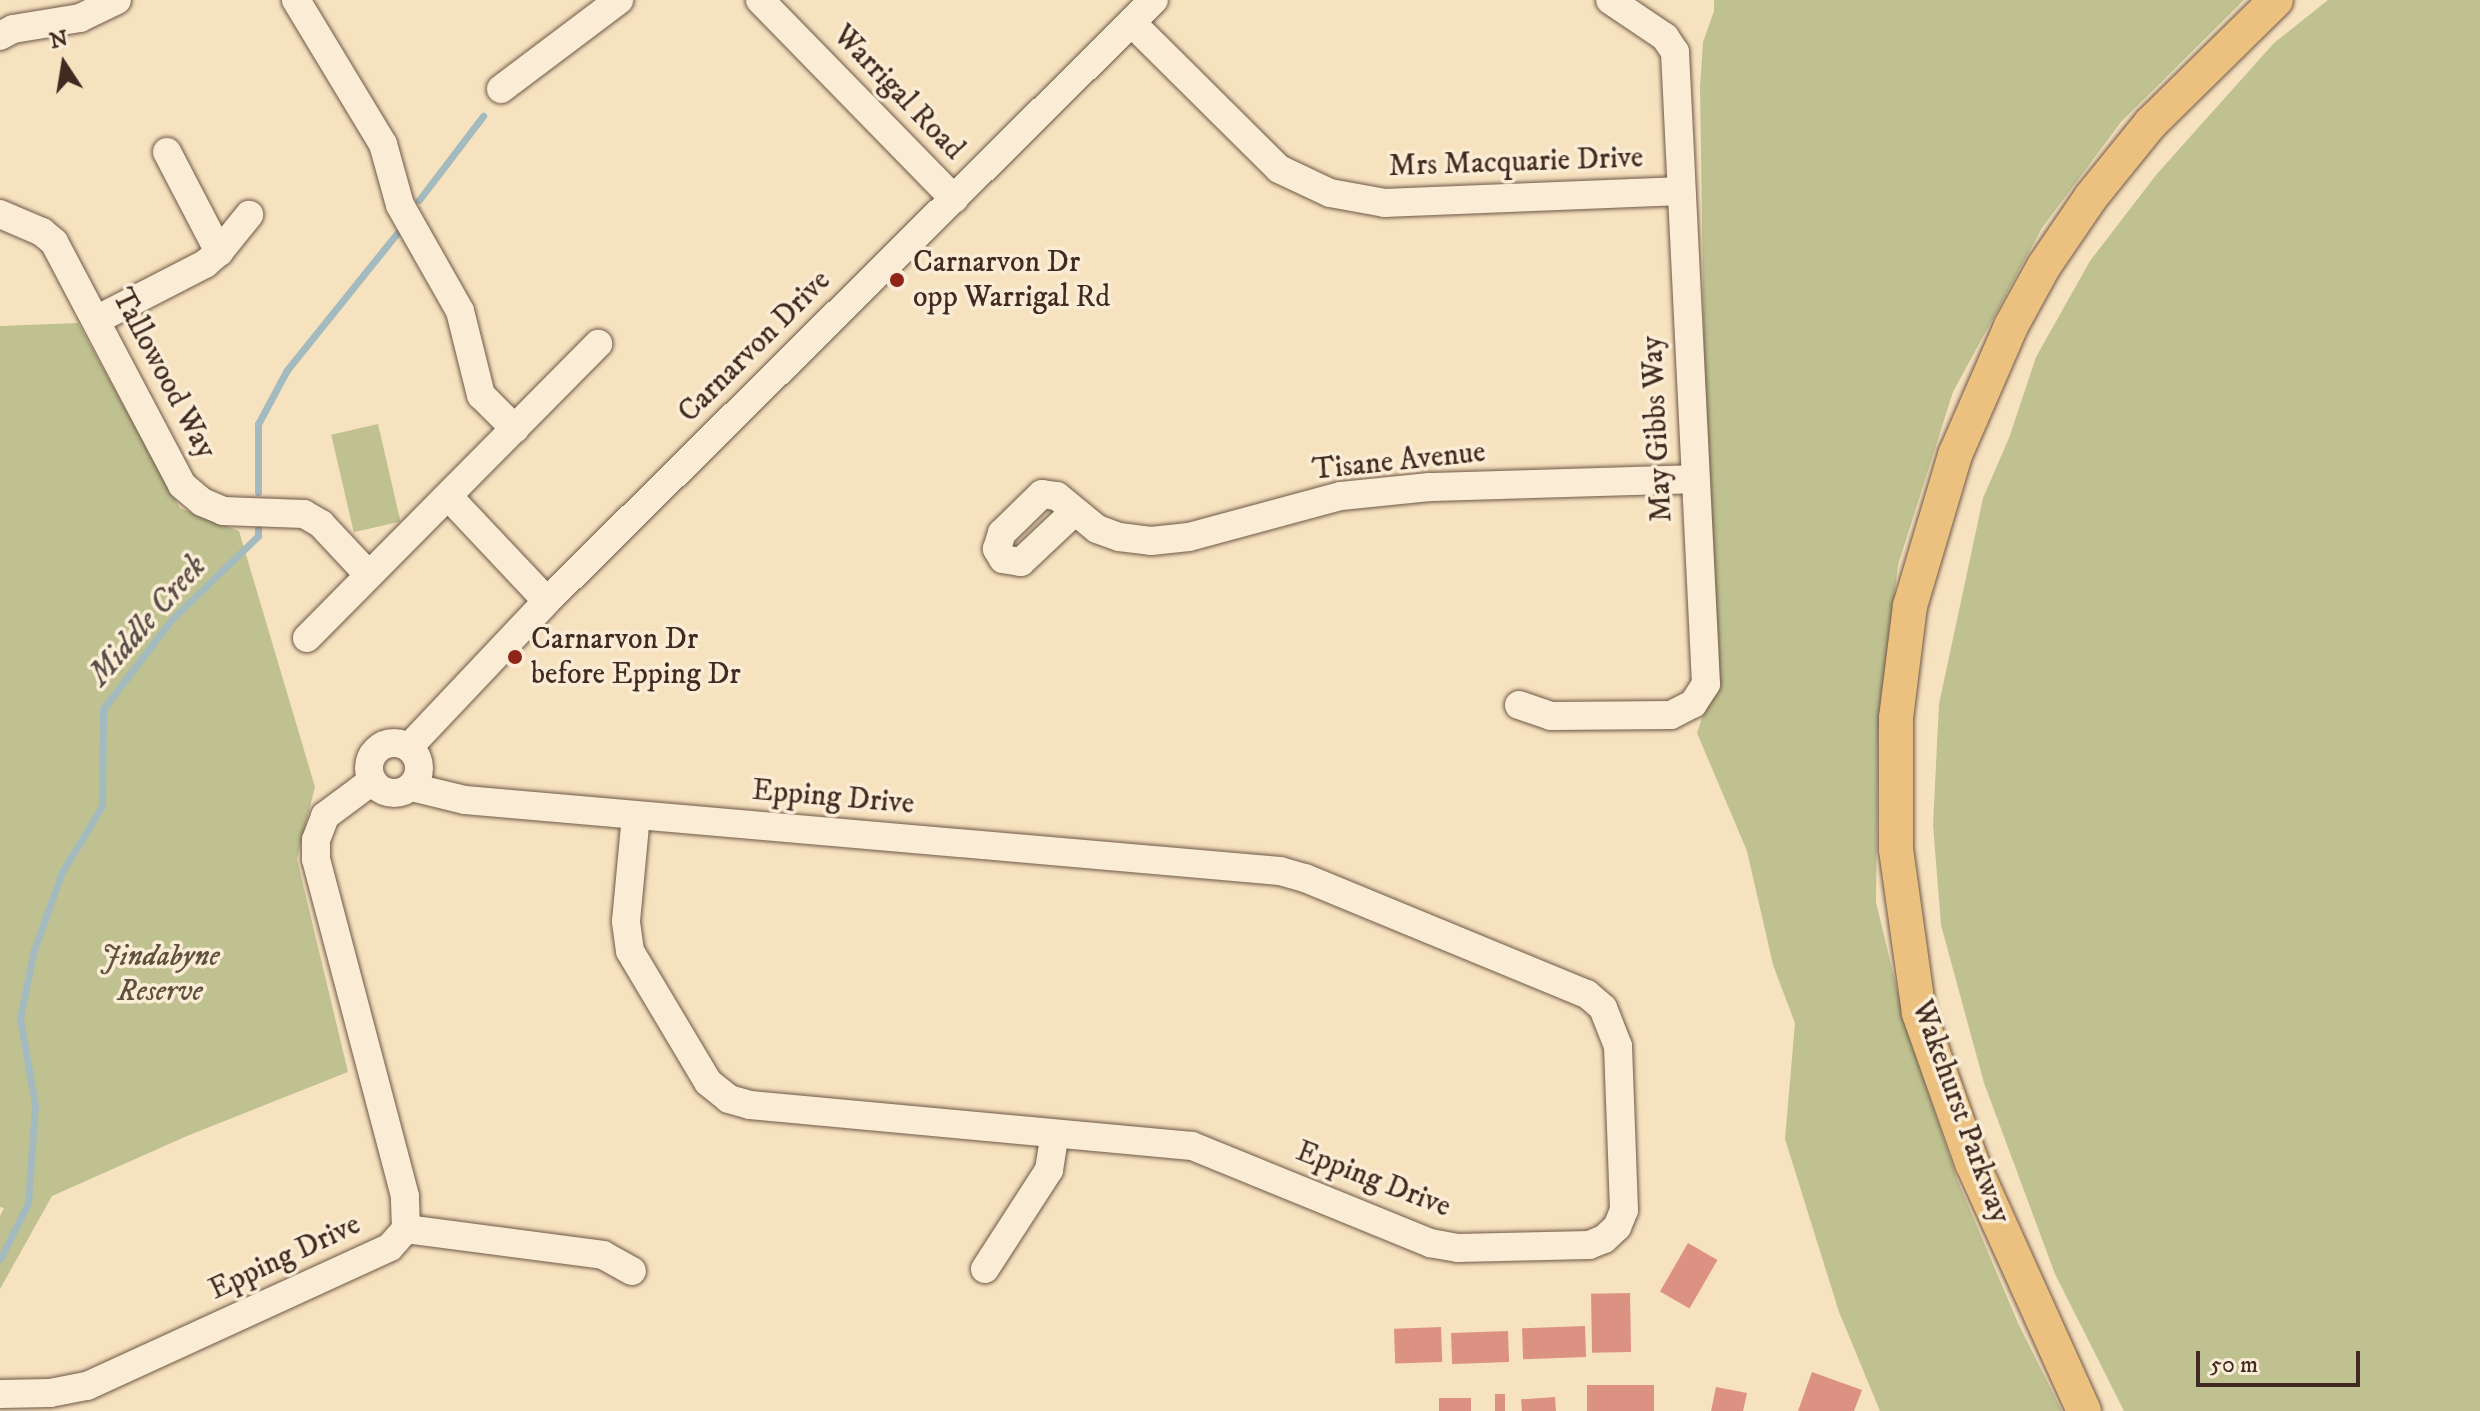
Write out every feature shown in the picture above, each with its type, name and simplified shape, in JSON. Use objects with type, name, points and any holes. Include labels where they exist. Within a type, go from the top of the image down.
[{"type":"main road","name":"Wakehurst Parkway","points":[[2084,1411],[1972,1163],[1919,1013],[1896,850],[1896,718],[1910,606],[1955,455],[2011,326],[2044,266],[2091,197],[2151,123],[2276,0]]},
{"type":"street","points":[[0,36],[13,29],[80,18],[117,0]]},
{"type":"street","points":[[296,0],[383,144],[400,205],[460,311],[481,395],[515,429]]},
{"type":"street","points":[[501,89],[619,0]]},
{"type":"street","name":"Warrigal Road","points":[[760,0],[954,199]]},
{"type":"street","name":"Carnarvon Drive","points":[[409,747],[547,601],[1154,0]]},
{"type":"street","name":"May Gibbs Way","points":[[1519,705],[1551,716],[1671,715],[1693,704],[1706,684],[1675,52],[1665,37],[1610,0]]},
{"type":"street","name":"Mrs Macquarie Drive","points":[[1132,23],[1279,169],[1330,193],[1385,203],[1681,191]]},
{"type":"street","points":[[167,152],[219,252]]},
{"type":"street","name":"Tallowood Way","points":[[0,214],[42,232],[54,242],[182,485],[202,502],[223,511],[304,514],[321,524],[368,574]]},
{"type":"street","points":[[96,320],[205,264],[249,215]]},
{"type":"street","points":[[307,638],[598,344]]},
{"type":"street","name":"Tisane Avenue","points":[[1074,512],[1097,529],[1119,537],[1151,541],[1189,537],[1341,496],[1430,487],[1694,479]]},
{"type":"street","points":[[448,496],[547,601]]},
{"type":"street","points":[[394,742],[409,747],[420,767],[411,787],[404,792],[386,792],[372,781],[369,764],[378,748],[394,742]]},
{"type":"street","name":"Epping Drive","points":[[0,1394],[50,1393],[87,1386],[390,1247],[406,1229],[405,1196],[316,859],[316,840],[325,816],[372,781]]},
{"type":"street","name":"Epping Drive","points":[[411,787],[465,800],[1280,871],[1305,878],[1587,994],[1603,1008],[1618,1046],[1624,1210],[1617,1227],[1604,1239],[1589,1245],[1458,1248],[1430,1243],[1192,1146],[750,1105],[729,1099],[708,1082],[630,951],[626,921],[636,815]]},
{"type":"street","points":[[985,1269],[1049,1170],[1055,1134]]},
{"type":"street","points":[[406,1229],[603,1255],[632,1271]]},
{"type":"green space","points":[[1714,0],[2244,0],[2121,122],[2042,228],[1953,392],[1898,565],[1878,732],[1876,902],[1905,1023],[1957,1179],[2018,1323],[2062,1411],[1880,1411],[1839,1312],[1785,1139],[1795,1023],[1773,965],[1747,851],[1697,733],[1715,680],[1706,485],[1700,87],[1703,42],[1714,11]]},
{"type":"green space","points":[[2328,0],[2480,0],[2480,1411],[2124,1411],[2055,1274],[1984,1083],[1941,925],[1933,825],[1939,704],[1983,498],[2009,438],[2036,357],[2090,261],[2156,175],[2274,43]]},
{"type":"green space","name":"Jindabyne Reserve","points":[[78,323],[180,508],[239,531],[315,787],[297,859],[348,1072],[187,1136],[52,1196],[0,1289],[0,1216],[4,1208],[0,1207],[0,326]]},
{"type":"green space","points":[[378,424],[400,521],[354,532],[331,435]]},
{"type":"building","points":[[1688,1243],[1717,1260],[1689,1308],[1660,1291]]},
{"type":"building","points":[[1630,1293],[1631,1352],[1592,1353],[1591,1294]]},
{"type":"building","points":[[1585,1326],[1586,1357],[1523,1359],[1522,1328]]},
{"type":"building","points":[[1441,1327],[1442,1362],[1395,1364],[1394,1329]]},
{"type":"building","points":[[1508,1331],[1509,1362],[1452,1364],[1451,1333]]},
{"type":"building","points":[[1812,1372],[1862,1390],[1854,1411],[1798,1411]]},
{"type":"building","points":[[1587,1385],[1654,1385],[1654,1411],[1587,1411]]},
{"type":"building","points":[[1716,1387],[1747,1393],[1743,1411],[1711,1411]]},
{"type":"building","points":[[1495,1394],[1505,1394],[1505,1411],[1495,1411]]},
{"type":"building","points":[[1555,1397],[1556,1411],[1522,1411],[1521,1399]]},
{"type":"building","points":[[1439,1398],[1471,1398],[1471,1411],[1439,1411]]},
{"type":"waterway","name":"Middle Creek","points":[[419,200],[483,116]]},
{"type":"waterway","name":"Middle Creek","points":[[258,492],[258,424],[287,370],[397,233]]},
{"type":"waterway","name":"Middle Creek","points":[[0,1259],[28,1203],[35,1105],[20,1018],[34,950],[62,872],[102,806],[103,709],[171,620],[258,536],[258,528]]},
{"type":"place","name":"Carnarvon Dr opp Warrigal Rd","points":[[897,280]]},
{"type":"place","name":"Carnarvon Dr before Epping Dr","points":[[515,657]]}]
